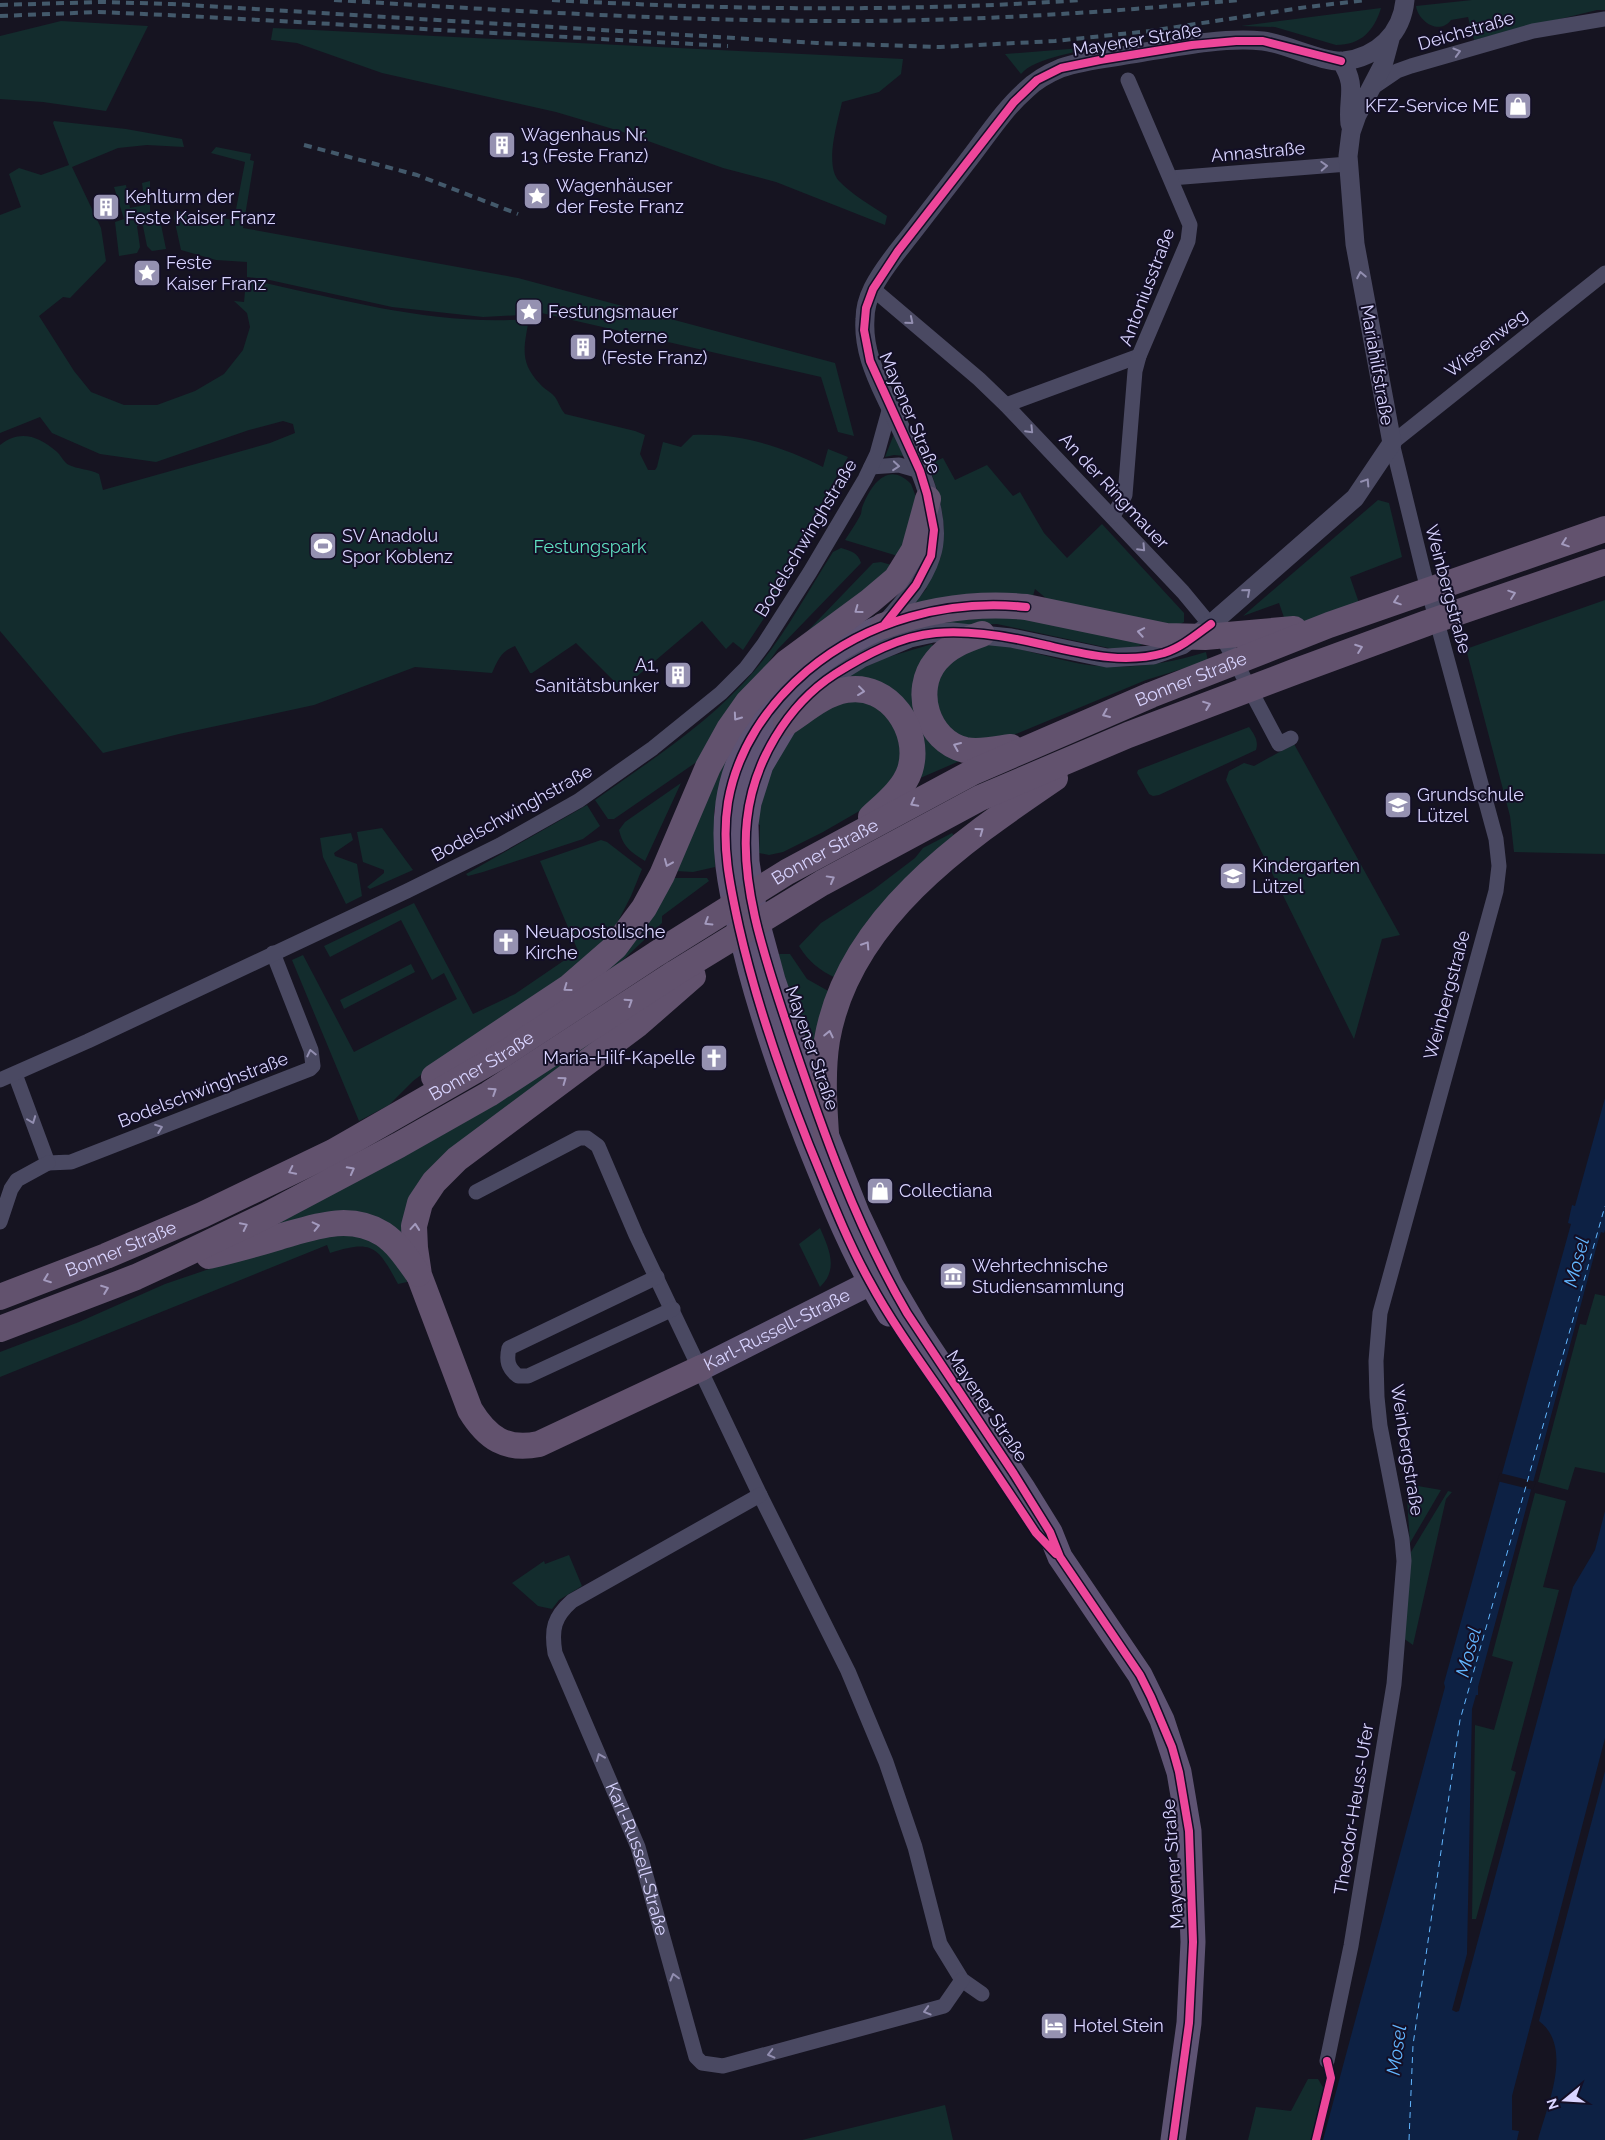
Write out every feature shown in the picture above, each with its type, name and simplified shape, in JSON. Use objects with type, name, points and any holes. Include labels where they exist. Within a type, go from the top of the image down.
[{"type":"highway","points":[[382,1124],[431,1079],[569,987],[615,947],[644,908],[662,875],[717,749],[748,702],[786,663],[882,592],[906,582],[923,553],[928,500]]},
{"type":"highway","name":"Bonner Straße","points":[[0,1298],[202,1215],[333,1152],[504,1054],[787,872],[854,834],[973,772],[1151,695],[1329,625],[1605,529]]},
{"type":"highway","name":"Bonner Straße","points":[[0,1330],[136,1277],[267,1215],[464,1108],[667,978],[822,884],[960,808],[1006,786],[1161,722],[1428,623],[1605,562]]},
{"type":"highway","points":[[883,626],[908,617],[942,609],[1003,604],[1026,607],[1136,631],[1186,637],[1230,636],[1329,625]]},
{"type":"highway","points":[[982,634],[956,644],[935,662],[928,675],[924,691],[926,709],[931,722],[948,742],[965,750],[987,751],[1039,743]]},
{"type":"highway","points":[[786,723],[825,697],[847,690],[859,689],[874,693],[886,699],[899,713],[908,730],[913,749],[910,770],[902,785],[854,834]]},
{"type":"highway","points":[[826,1134],[824,1062],[832,1018],[851,970],[880,924],[899,902],[971,838],[1099,748]]},
{"type":"highway","points":[[700,1368],[553,1438],[529,1446],[511,1446],[491,1436],[476,1420],[470,1410],[419,1275],[414,1226],[420,1203],[434,1182],[476,1144],[638,1024],[701,968],[721,946]]},
{"type":"highway","points":[[136,1277],[312,1226],[337,1222],[361,1225],[382,1234],[400,1249],[419,1275]]},
{"type":"main road","name":"Mayener Straße","points":[[736,823],[728,802],[736,772],[749,740],[764,718],[798,680],[818,662],[844,645],[883,626]]},
{"type":"main road","name":"Mayener Straße","points":[[786,723],[762,765],[749,803],[736,823],[727,866],[733,900],[756,991],[791,1068],[826,1134],[856,1213],[891,1285],[914,1325],[1024,1490],[1050,1532],[1060,1557]]},
{"type":"main road","name":"Mayener Straße","points":[[791,1068],[840,1218],[870,1283],[923,1366],[1036,1533],[1060,1557],[1140,1675],[1151,1696],[1172,1747],[1184,1796],[1189,1830],[1194,1942],[1189,2023],[1173,2140]]},
{"type":"main road","name":"Karl-Russell-Straße","points":[[700,1368],[870,1283]]},
{"type":"street","points":[[1390,40],[1404,11],[1405,0]]},
{"type":"street","name":"Deichstraße","points":[[1372,88],[1392,74],[1411,66],[1534,31],[1605,19]]},
{"type":"street","name":"Mayener Straße","points":[[928,500],[920,471],[876,378],[866,344],[866,308],[873,289],[898,251],[1025,90],[1047,74],[1079,64],[1192,45],[1236,41],[1263,41],[1342,61],[1371,53],[1390,40]]},
{"type":"street","name":"Mariahilfstraße","points":[[982,634],[1011,638],[1091,655],[1123,658],[1166,652],[1182,645],[1211,624],[1355,498],[1392,443],[1355,244],[1348,164],[1351,132],[1357,115],[1383,65],[1390,40]]},
{"type":"street","points":[[1342,61],[1352,87],[1349,118],[1351,132]]},
{"type":"street","name":"Antoniusstraße","points":[[1113,516],[1125,495],[1135,371],[1188,241],[1190,225],[1128,80]]},
{"type":"street","name":"Annastraße","points":[[1171,178],[1348,164]]},
{"type":"street","name":"Wiesenweg","points":[[1392,443],[1605,273]]},
{"type":"street","name":"An der Ringmauer","points":[[873,289],[979,379],[1113,516],[1211,624],[1226,644],[1279,744],[1290,738]]},
{"type":"street","points":[[1006,405],[1140,356]]},
{"type":"street","name":"Bodelschwinghstraße","points":[[0,1080],[407,891],[500,845],[587,795],[687,722],[721,693],[746,668],[764,644],[831,537],[871,467],[883,435],[890,407]]},
{"type":"street","name":"Weinbergstraße","points":[[1392,443],[1424,574],[1499,853],[1496,890],[1380,1313],[1376,1362],[1377,1397],[1380,1426],[1402,1540],[1404,1561]]},
{"type":"street","name":"Mayener Straße","points":[[871,467],[890,464],[920,471]]},
{"type":"street","name":"Mayener Straße","points":[[883,626],[906,582]]},
{"type":"street","name":"Mayener Straße","points":[[786,723],[809,694],[823,682],[862,658],[885,647],[910,638],[933,633],[982,634]]},
{"type":"street","name":"Bodelschwinghstraße","points":[[0,1222],[17,1180],[48,1163],[71,1162],[310,1069],[313,1066],[311,1050],[273,953]]},
{"type":"street","points":[[15,1074],[48,1163]]},
{"type":"street","points":[[476,1192],[579,1138],[593,1140],[598,1146],[700,1368]]},
{"type":"street","points":[[657,1277],[509,1348],[507,1359],[509,1369],[518,1376],[528,1376],[673,1309]]},
{"type":"street","name":"Karl-Russell-Straße","points":[[700,1368],[760,1495],[848,1671],[886,1762],[915,1847],[940,1944],[962,1980],[982,1994]]},
{"type":"street","name":"Karl-Russell-Straße","points":[[760,1495],[572,1601],[558,1616],[552,1638],[555,1653],[638,1847],[696,2057],[702,2063],[723,2066],[944,2006],[962,1980]]},
{"type":"street","name":"Theodor-Heuss-Ufer","points":[[1327,2061],[1351,1946],[1394,1684],[1404,1561]]},
{"type":"green space","points":[[1472,0],[1605,0],[1605,10],[1597,10],[1474,40],[1468,17],[1451,20],[1446,25],[1435,27],[1421,17],[1416,6]]},
{"type":"green space","points":[[1381,8],[1375,23],[1365,35],[1345,44],[1336,45],[1275,27],[1241,26]]},
{"type":"green space","points":[[61,21],[148,26],[106,111],[43,102],[0,99],[0,36]]},
{"type":"green space","points":[[273,28],[903,59],[901,74],[879,92],[842,102],[833,143],[833,165],[839,181],[887,216],[885,225],[776,182],[723,168],[623,132],[556,112],[382,73],[297,43],[271,40]]},
{"type":"green space","points":[[1106,46],[1048,59],[1028,68],[1021,74],[1005,54]]},
{"type":"green space","name":"Festungspark","points":[[54,121],[126,129],[182,139],[184,147],[147,145],[118,148],[72,167],[101,228],[106,261],[70,298],[63,297],[39,316],[74,371],[91,392],[124,405],[157,405],[195,391],[224,374],[243,350],[250,327],[247,313],[234,301],[244,302],[246,281],[265,283],[363,305],[429,316],[495,320],[529,319],[525,354],[533,376],[555,397],[565,414],[645,435],[640,454],[648,470],[655,470],[657,467],[663,442],[681,447],[693,435],[727,436],[760,442],[792,453],[823,467],[828,449],[848,457],[785,567],[794,573],[743,650],[733,642],[726,649],[702,621],[622,689],[576,643],[532,673],[530,673],[515,646],[501,656],[492,673],[415,667],[314,705],[179,734],[103,753],[0,631],[0,445],[14,437],[22,436],[29,436],[43,441],[69,465],[99,474],[103,490],[270,443],[295,433],[293,424],[283,421],[249,430],[156,462],[100,454],[52,433],[40,417],[0,433],[0,215],[21,207],[9,174],[19,168],[41,175],[69,165],[53,123]]},
{"type":"green space","points":[[216,147],[251,154],[250,160],[254,161],[243,228],[518,278],[835,363],[854,436],[838,432],[821,377],[524,309],[522,315],[483,317],[392,307],[265,279],[247,277],[247,262],[216,260],[181,250],[174,218],[175,211],[234,220],[245,162],[211,153]]},
{"type":"green space","points":[[150,181],[150,215],[159,215],[166,249],[152,251],[147,246],[143,226],[137,226],[140,247],[137,253],[119,256],[115,222],[124,219],[114,187],[126,185],[130,208],[145,205],[142,183]]},
{"type":"green space","points":[[894,434],[904,456],[894,455],[885,457]]},
{"type":"green space","points":[[943,458],[955,480],[987,465],[1013,496],[1020,492],[1044,533],[1067,558],[1102,524],[1184,613],[1184,622],[1139,646],[1118,650],[997,624],[943,626],[943,623],[994,614],[1078,625],[1035,589],[1033,596],[913,605],[927,588],[887,577],[795,644],[873,563],[881,562],[895,566],[901,557],[845,540],[861,515],[862,506],[871,489],[882,478],[895,474],[903,477],[911,484],[940,559],[944,535],[942,511],[928,464]]},
{"type":"green space","points":[[1378,500],[1389,503],[1402,557],[1350,577],[1366,623],[1295,649],[1279,603],[1243,616]]},
{"type":"green space","points":[[841,548],[856,554],[861,563],[778,649],[698,761],[614,819],[608,819],[595,800],[679,740],[738,689],[777,642],[833,552]]},
{"type":"green space","points":[[1605,600],[1605,854],[1514,852],[1510,816],[1466,649]]},
{"type":"green space","points":[[932,644],[934,648],[917,711],[913,713],[847,681],[850,674],[885,658]]},
{"type":"green space","points":[[997,644],[1088,665],[1118,667],[1147,665],[1177,660],[1206,652],[1208,661],[1146,680],[1011,736],[961,740],[935,717],[934,676],[965,646]]},
{"type":"green space","points":[[847,696],[887,707],[907,756],[875,802],[823,832],[783,852],[769,855],[759,853],[760,825],[756,824],[772,765],[797,726]]},
{"type":"green space","points":[[1249,727],[1256,741],[1256,750],[1159,795],[1153,796],[1149,794],[1137,773],[1138,770]]},
{"type":"green space","points":[[920,730],[962,760],[918,779]]},
{"type":"green space","points":[[740,734],[721,780],[714,812],[715,867],[693,872],[676,871],[707,790]]},
{"type":"green space","points":[[1294,744],[1400,935],[1382,939],[1354,1039],[1226,780],[1229,771],[1244,763],[1254,766]]},
{"type":"green space","points":[[681,783],[645,861],[628,849],[619,830],[625,822]]},
{"type":"green space","points":[[587,805],[600,826],[583,839],[483,872],[468,876],[466,874]]},
{"type":"green space","points":[[382,828],[413,870],[370,889],[367,887],[384,873],[384,870],[363,862],[357,832]]},
{"type":"green space","points":[[351,833],[353,840],[334,853],[335,856],[357,864],[362,896],[346,904],[323,857],[320,838]]},
{"type":"green space","points":[[952,833],[956,838],[836,978],[819,969],[807,957],[799,946],[821,923],[873,890],[915,858],[923,848]]},
{"type":"green space","points":[[601,840],[607,842],[642,869],[631,896],[610,937],[584,966],[433,1066],[413,1081],[389,1105],[359,1121],[292,960],[303,955],[354,1052],[457,999],[444,973],[432,980],[401,920],[330,957],[324,946],[414,903],[473,1014],[515,994],[578,951],[540,861]]},
{"type":"green space","points":[[670,878],[707,878],[709,881],[662,916],[662,923],[600,982]]},
{"type":"green space","points":[[778,954],[790,954],[807,979],[830,992],[814,1071]]},
{"type":"green space","points":[[411,964],[415,972],[344,1009],[340,1000]]},
{"type":"green space","points":[[639,1009],[449,1156],[408,1241],[386,1227],[248,1240]]},
{"type":"green space","points":[[820,1228],[829,1251],[831,1266],[826,1280],[820,1287],[799,1244]]},
{"type":"green space","points":[[363,1232],[403,1268],[407,1282],[398,1284],[385,1262],[373,1249],[356,1247],[330,1253],[327,1245],[0,1377],[0,1352],[79,1322],[165,1284],[312,1234]]},
{"type":"green space","points":[[1595,1294],[1605,1296],[1605,1473],[1575,1467],[1568,1490],[1538,1482],[1580,1324],[1586,1325]]},
{"type":"green space","points":[[1406,1484],[1441,1490],[1410,1543]]},
{"type":"green space","points":[[1448,1491],[1452,1492],[1446,1499],[1413,1645],[1403,1638],[1411,1552]]},
{"type":"green space","points":[[1535,1493],[1566,1501],[1543,1587],[1559,1590],[1511,1770],[1516,1772],[1476,1919],[1472,1919],[1475,1725],[1494,1730],[1513,1662],[1492,1656]]},
{"type":"green space","points":[[569,1555],[582,1586],[559,1600],[552,1609],[538,1606],[512,1583],[544,1561],[545,1564]]},
{"type":"green space","points":[[1308,2079],[1318,2079],[1324,2089],[1312,2140],[1248,2140],[1256,2107],[1291,2111]]},
{"type":"green space","points":[[945,2105],[953,2140],[802,2140]]},
{"type":"water","name":"Mosel","points":[[1605,1098],[1605,1230],[1604,1233],[1601,1232],[1598,1241],[1478,1687],[1478,1695],[1476,1695],[1472,1709],[1467,1954],[1452,2010],[1456,2012],[1459,2011],[1573,1587],[1595,1550],[1605,1511],[1605,1738],[1512,2096],[1512,2130],[1519,2131],[1517,2140],[1323,2140],[1445,1687],[1444,1683],[1571,1224],[1568,1223],[1572,1205],[1575,1206]]},
{"type":"water","points":[[1605,1771],[1605,2140],[1538,2140],[1552,2094],[1556,2061],[1555,2046],[1549,2032],[1539,2021]]},
{"type":"pier","points":[[1500,1473],[1536,1482],[1533,1490],[1497,1481]]},
{"type":"ferry route","points":[[1409,2140],[1413,2045],[1460,1720],[1605,1206]]},
{"type":"railway","points":[[334,0],[638,17],[821,21],[926,20],[1030,16],[1239,0]]},
{"type":"railway","points":[[552,0],[751,8],[884,8],[1083,0]]},
{"type":"railway","points":[[0,5],[102,2],[172,4],[817,43],[940,47],[1055,41],[1150,31],[1307,7],[1367,0]]},
{"type":"railway","points":[[0,16],[98,12],[728,46]]},
{"type":"railway","points":[[304,145],[417,175],[518,214]]},
{"type":"cycle path","points":[[885,624],[916,585],[931,556],[934,530],[927,494],[920,471],[870,361],[864,330],[866,308],[873,289],[898,251],[1014,102],[1037,80],[1061,68],[1192,45],[1236,41],[1263,41],[1341,61]]},
{"type":"cycle path","points":[[1026,607],[997,605],[967,606],[910,617],[856,638],[831,653],[807,671],[779,698],[746,747],[732,783],[725,834],[732,896],[761,1010],[799,1118],[845,1232],[861,1266],[895,1325],[1036,1533],[1056,1554]]},
{"type":"cycle path","points":[[1173,2140],[1189,2023],[1193,1942],[1189,1831],[1179,1772],[1172,1747],[1140,1675],[1060,1557],[1050,1532],[1014,1474],[907,1313],[872,1246],[841,1176],[802,1070],[773,983],[752,901],[747,873],[746,846],[747,820],[751,799],[765,757],[775,737],[802,702],[818,687],[835,674],[871,653],[909,638],[936,633],[962,632],[1001,636],[1102,656],[1133,658],[1171,650],[1211,624]]},
{"type":"cycle path","points":[[1316,2140],[1331,2078],[1327,2061]]},
{"type":"place","name":"KFZ-Service ME","points":[[1518,106]]},
{"type":"place","name":"Wagenhaus Nr. 13 (Feste Franz)","points":[[502,145]]},
{"type":"place","name":"Wagenhäuser der Feste Franz","points":[[537,196]]},
{"type":"place","name":"Kehlturm der Feste Kaiser Franz","points":[[106,207]]},
{"type":"place","name":"Feste Kaiser Franz","points":[[147,273]]},
{"type":"place","name":"Festungsmauer","points":[[529,312]]},
{"type":"place","name":"Poterne (Feste Franz)","points":[[583,347]]},
{"type":"place","name":"SV Anadolu Spor Koblenz","points":[[323,546]]},
{"type":"place","name":"A1, Sanitätsbunker","points":[[678,675]]},
{"type":"place","name":"Grundschule Lützel","points":[[1398,805]]},
{"type":"place","name":"Kindergarten Lützel","points":[[1233,876]]},
{"type":"place","name":"Neuapostolische Kirche","points":[[506,942]]},
{"type":"place","name":"Maria-Hilf-Kapelle","points":[[714,1058]]},
{"type":"place","name":"Collectiana","points":[[880,1191]]},
{"type":"place","name":"Wehrtechnische Studiensammlung","points":[[953,1276]]},
{"type":"place","name":"Hotel Stein","points":[[1054,2026]]}]
